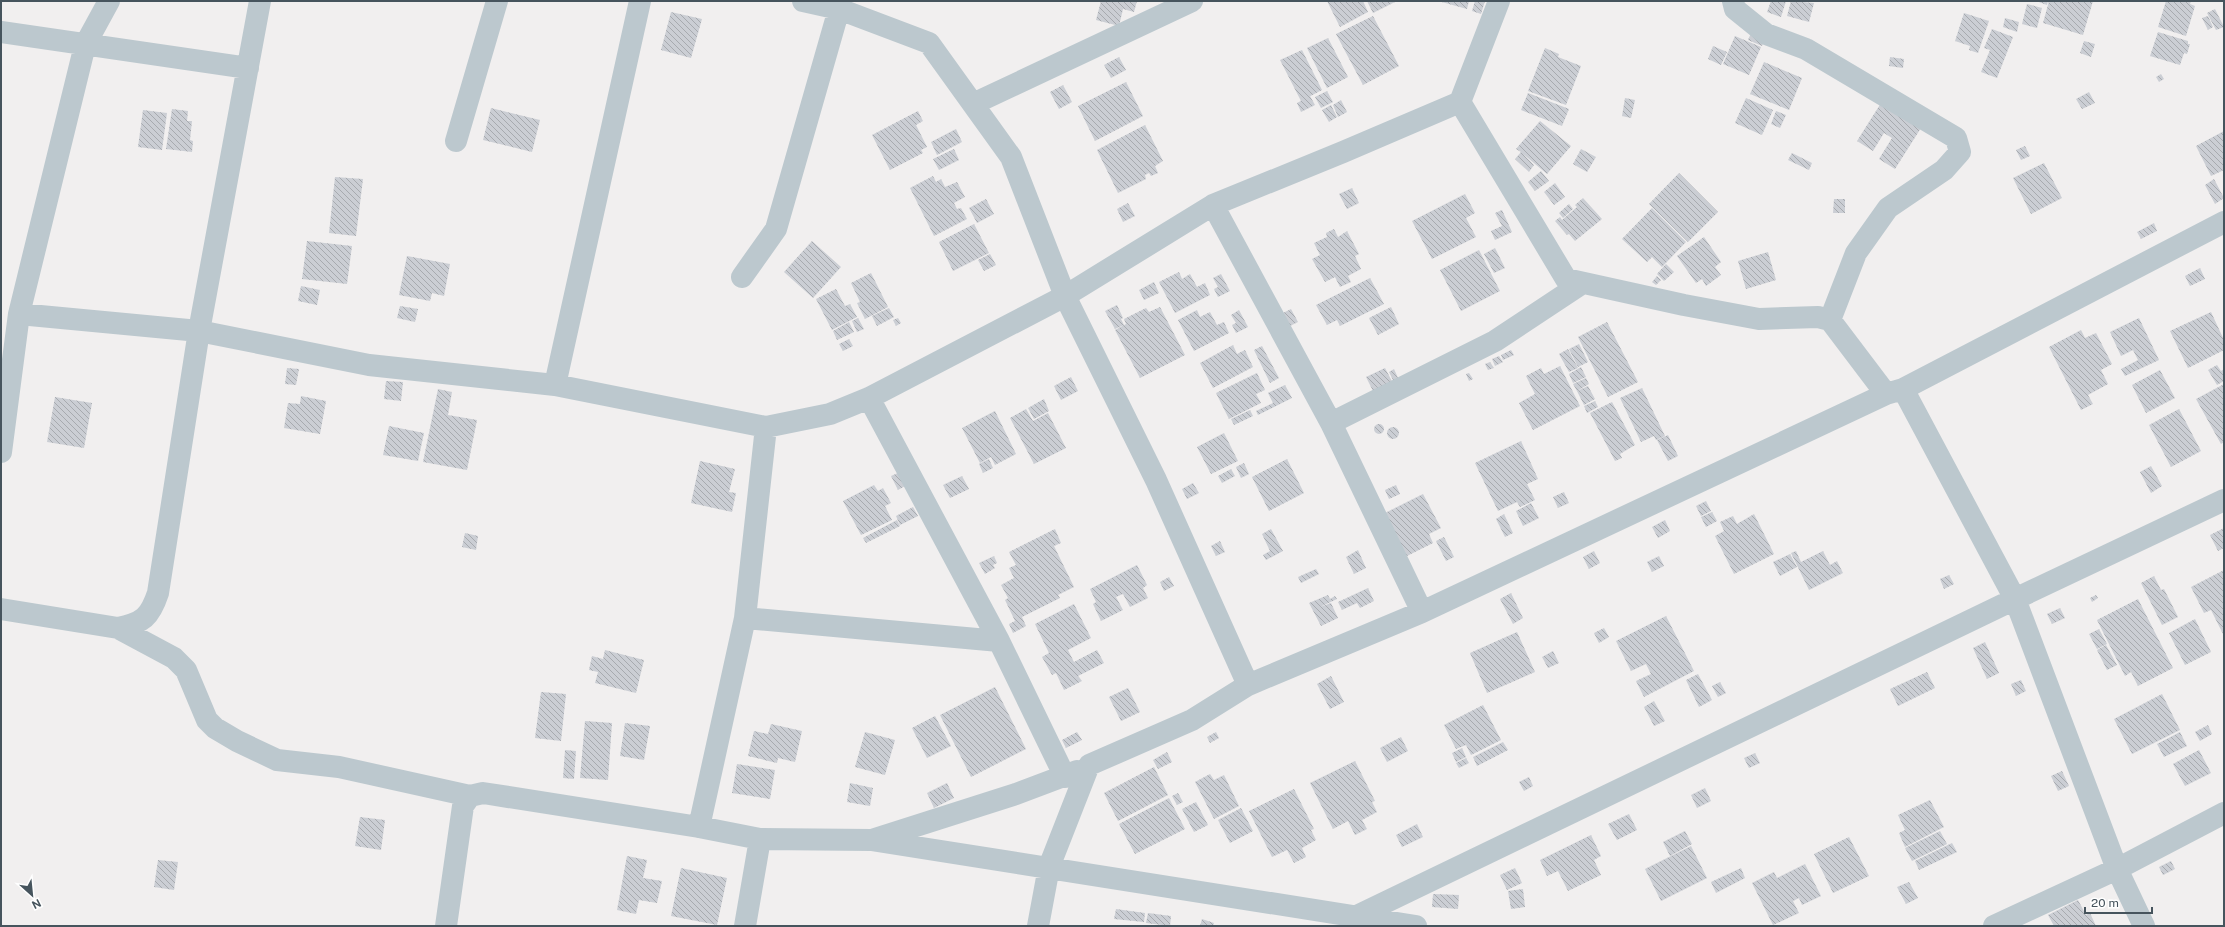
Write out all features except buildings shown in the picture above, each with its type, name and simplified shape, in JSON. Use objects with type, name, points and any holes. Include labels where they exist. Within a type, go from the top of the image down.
[{"type":"street","points":[[1,452],[19,314],[85,45],[109,1]]},
{"type":"street","points":[[118,628],[135,624],[152,611],[158,593],[199,332],[260,1]]},
{"type":"street","points":[[456,141],[497,1]]},
{"type":"street","points":[[555,385],[640,1]]},
{"type":"street","points":[[803,1],[839,9],[929,42],[1011,157],[1065,296],[1156,480],[1248,685]]},
{"type":"street","points":[[974,104],[1192,1]]},
{"type":"street","points":[[19,314],[199,332],[368,365],[555,385],[766,427],[830,414],[870,398],[1065,296],[1213,205],[1460,102],[1499,1]]},
{"type":"street","points":[[1733,1],[1735,9],[1766,34],[1806,49],[1956,138],[1960,152],[1944,170],[1888,208],[1856,253],[1830,320]]},
{"type":"street","points":[[742,277],[776,229],[839,9]]},
{"type":"street","points":[[1,32],[248,68]]},
{"type":"street","points":[[1460,102],[1566,279],[1581,284],[1759,319],[1818,317],[1830,320],[1894,391],[2015,599],[2117,869],[2144,926]]},
{"type":"street","points":[[1213,205],[1331,423],[1422,612]]},
{"type":"street","points":[[871,840],[1065,777],[1192,720],[1248,685],[1422,612],[1894,391],[2224,222]]},
{"type":"street","points":[[1331,423],[1495,341],[1581,284]]},
{"type":"street","points":[[870,398],[999,640],[1065,777]]},
{"type":"street","points":[[700,827],[744,618],[766,427]]},
{"type":"street","points":[[1356,921],[2015,599],[2224,500]]},
{"type":"street","points":[[1,609],[118,628],[174,658],[186,670],[207,720],[215,728],[237,741],[277,760],[339,768],[470,796],[484,793],[700,827],[760,839],[871,840],[1049,867],[1356,921],[1416,926]]},
{"type":"street","points":[[744,618],[999,640]]},
{"type":"street","points":[[1038,926],[1049,867],[1089,765]]},
{"type":"street","points":[[446,926],[463,806],[470,796]]},
{"type":"street","points":[[1994,926],[2117,869],[2224,813]]},
{"type":"street","points":[[745,926],[760,839]]}]
